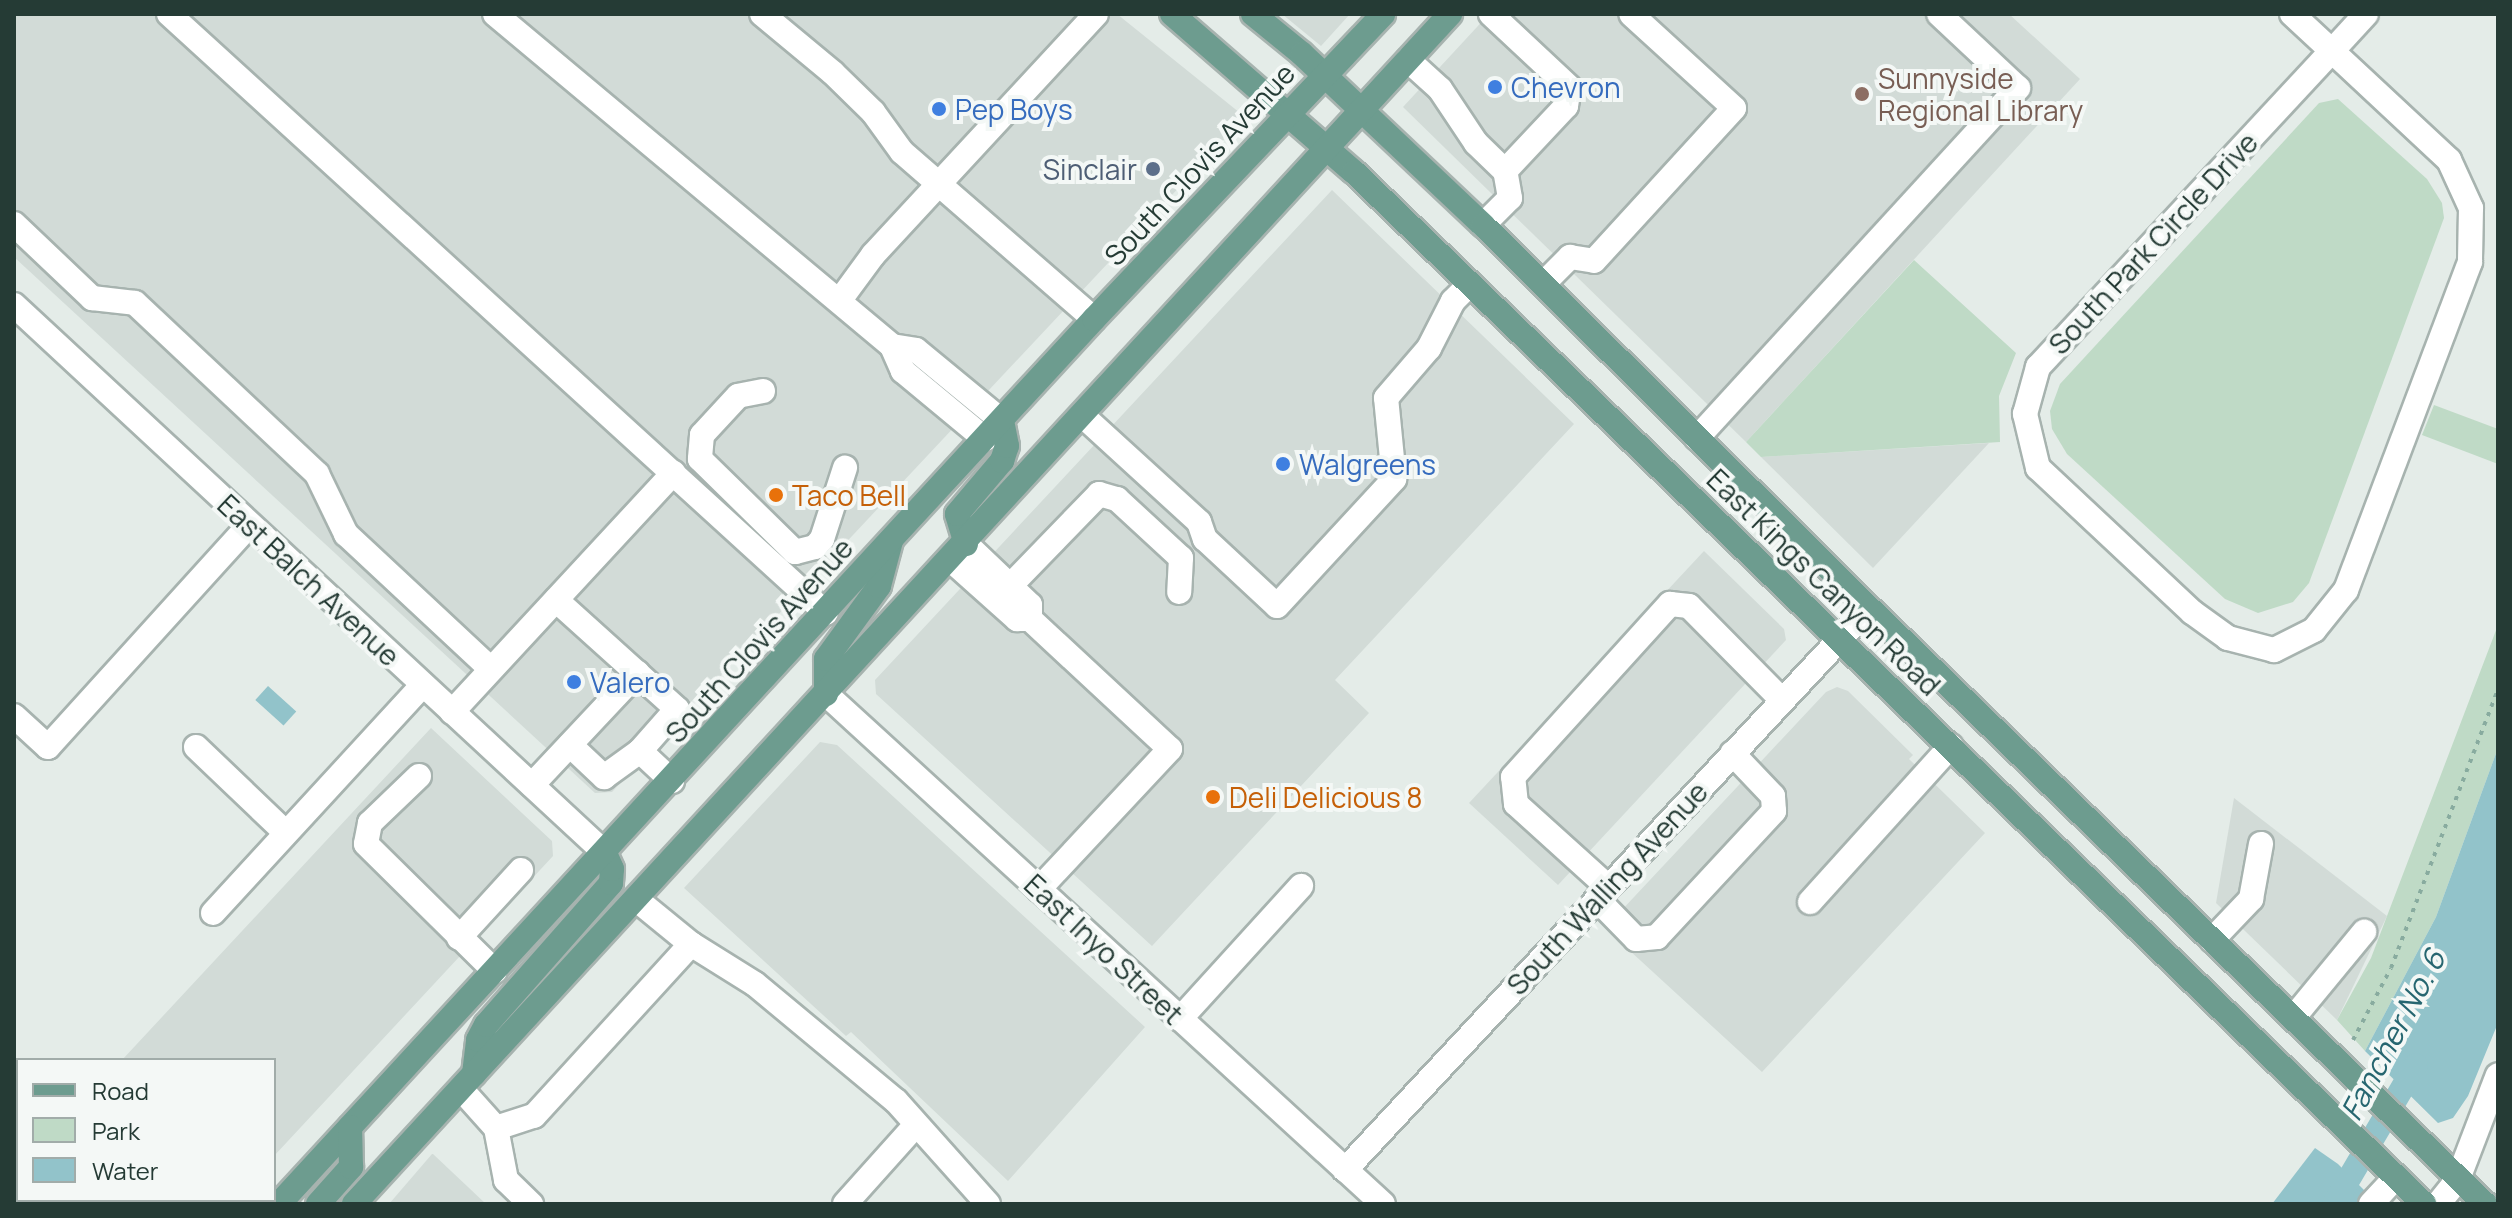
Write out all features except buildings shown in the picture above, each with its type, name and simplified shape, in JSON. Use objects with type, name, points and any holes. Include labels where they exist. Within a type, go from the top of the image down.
[{"type":"main road","name":"East Kings Canyon Road","points":[[1172,14],[1329,149],[2424,1204]]},
{"type":"main road","name":"East Kings Canyon Road","points":[[1253,14],[1325,75],[1544,283],[1869,608],[2485,1204]]},
{"type":"main road","name":"South Clovis Avenue","points":[[279,1204],[672,781],[1094,319],[1383,14]]},
{"type":"main road","points":[[354,1204],[959,552],[1450,14]]},
{"type":"main road","points":[[959,552],[957,514],[1002,461],[1007,446],[1002,421]]},
{"type":"main road","points":[[826,694],[826,659],[879,586],[891,539]]},
{"type":"main road","points":[[468,1081],[478,1040],[486,1025],[611,883],[612,869],[605,853]]},
{"type":"main road","points":[[318,1204],[351,1167],[350,1127]]},
{"type":"street","points":[[169,14],[826,613]]},
{"type":"street","points":[[495,14],[840,300],[892,346],[903,371],[985,439]]},
{"type":"street","points":[[762,14],[833,73],[873,112],[902,152],[1094,319]]},
{"type":"street","points":[[840,300],[938,185],[1096,14]]},
{"type":"street","points":[[1491,14],[1569,87],[1566,106],[1505,171]]},
{"type":"street","points":[[1544,283],[1570,257],[1594,261],[1734,108],[1631,14]]},
{"type":"street","points":[[1697,438],[2018,88],[1939,14]]},
{"type":"street","points":[[2292,14],[2332,51]]},
{"type":"street","name":"South Park Circle Drive","points":[[2332,51],[2449,160],[2471,208],[2470,262],[2346,590],[2314,630],[2274,650],[2228,638],[2192,612],[2038,468],[2025,414],[2038,367],[2366,14]]},
{"type":"street","points":[[1408,60],[1440,89],[1476,143],[1505,171],[1510,198],[1483,225]]},
{"type":"street","points":[[14,224],[92,298],[135,303],[317,474],[346,534],[491,669]]},
{"type":"street","points":[[1083,416],[1199,522],[1205,539],[1277,606],[1394,479],[1386,398],[1429,348],[1453,301],[1469,285]]},
{"type":"street","name":"East Balch Avenue","points":[[14,305],[605,853]]},
{"type":"street","points":[[892,346],[916,350],[1002,421]]},
{"type":"street","points":[[763,391],[738,396],[702,435],[700,459],[795,552],[815,547],[822,539],[845,468]]},
{"type":"street","points":[[452,712],[673,473]]},
{"type":"street","points":[[1010,586],[1099,494],[1117,499],[1181,558],[1179,592]]},
{"type":"street","points":[[14,716],[48,747],[249,525]]},
{"type":"street","points":[[959,552],[1010,586],[1030,605],[1030,619]]},
{"type":"street","points":[[959,552],[1017,619],[1030,619],[1170,749],[1039,889]]},
{"type":"street","points":[[556,600],[677,709],[640,751],[604,777],[570,745]]},
{"type":"street","points":[[1732,753],[1773,796],[1774,811],[1657,937],[1636,939],[1602,893],[1516,804],[1513,777],[1670,604],[1689,606],[1782,700]]},
{"type":"street","name":"South Walling Avenue","points":[[1345,1170],[1869,608]]},
{"type":"street","points":[[532,785],[637,673]]},
{"type":"street","points":[[213,913],[423,685]]},
{"type":"street","name":"East Inyo Street","points":[[826,694],[1383,1204]]},
{"type":"street","points":[[1810,902],[1951,746]]},
{"type":"street","points":[[196,747],[286,833]]},
{"type":"street","points":[[640,751],[672,781]]},
{"type":"street","points":[[419,776],[370,823],[366,844],[495,971]]},
{"type":"street","points":[[2212,940],[2251,899],[2261,844]]},
{"type":"street","points":[[459,938],[521,870]]},
{"type":"street","points":[[1180,1019],[1301,886]]},
{"type":"street","points":[[637,900],[691,944],[755,984],[896,1101],[988,1204]]},
{"type":"street","points":[[2293,1018],[2364,932]]},
{"type":"street","points":[[496,1128],[534,1116],[691,944]]},
{"type":"street","points":[[468,1081],[496,1128],[506,1180],[531,1204]]},
{"type":"street","points":[[2438,1204],[2458,1179],[2496,1084]]},
{"type":"street","points":[[845,1204],[916,1125]]},
{"type":"street","points":[[2371,1204],[2389,1171]]},
{"type":"path","points":[[2353,1040],[2391,968],[2498,689]]},
{"type":"shaded area","points":[[14,14],[1117,14],[1245,117],[612,792],[595,793],[14,257]]},
{"type":"shaded area","points":[[1282,14],[1350,14],[1321,46]]},
{"type":"shaded area","points":[[1489,14],[2009,14],[2080,79],[1746,442],[1403,107]]},
{"type":"shaded area","points":[[1332,190],[1574,424],[1335,680],[1369,713],[1152,946],[876,694],[875,680]]},
{"type":"shaded area","points":[[1989,443],[1873,568],[1761,457]]},
{"type":"shaded area","points":[[1704,551],[1784,629],[1786,640],[1558,885],[1469,803]]},
{"type":"shaded area","points":[[1837,687],[1848,691],[1913,755],[1909,759],[1985,833],[1762,1072],[1605,928],[1826,692]]},
{"type":"shaded area","points":[[431,728],[552,841],[553,856],[276,1154],[276,1058],[124,1058]]},
{"type":"shaded area","points":[[820,742],[837,745],[1145,1027],[1008,1181],[851,1032],[846,1036],[684,888]]},
{"type":"shaded area","points":[[2234,798],[2387,916],[2337,1020],[2216,903]]},
{"type":"shaded area","points":[[433,1154],[486,1204],[389,1204]]},
{"type":"shaded area","points":[[16,1188],[16,1202],[109,1204],[14,1204]]},
{"type":"green space","points":[[2338,99],[2427,179],[2442,203],[2444,218],[2309,583],[2293,602],[2258,613],[2225,599],[2067,454],[2052,429],[2050,411],[2060,384],[2319,103]]},
{"type":"green space","points":[[1914,260],[2016,353],[1999,396],[2000,442],[1761,457],[1746,442]]},
{"type":"green space","points":[[2434,405],[2498,429],[2498,464],[2422,435]]},
{"type":"green space","points":[[2498,625],[2498,748],[2436,917],[2365,1051],[2337,1020],[2371,958]]},
{"type":"water","points":[[268,686],[296,711],[284,726],[255,700]]},
{"type":"water","points":[[2498,748],[2498,1023],[2468,1096],[2453,1118],[2438,1123],[2365,1051],[2436,917]]},
{"type":"water","points":[[2315,1148],[2338,1164],[2378,1204],[2272,1204]]},
{"type":"waterway","name":"Fancher No. 6","points":[[2334,1204],[2416,1065]]},
{"type":"place","name":"Chevron","points":[[1495,87]]},
{"type":"place","name":"Sunnyside Regional Library","points":[[1862,94]]},
{"type":"place","name":"Pep Boys","points":[[939,109]]},
{"type":"place","name":"Sinclair","points":[[1153,169]]},
{"type":"place","name":"Walgreens","points":[[1283,464]]},
{"type":"place","name":"Taco Bell","points":[[776,495]]},
{"type":"place","name":"Valero","points":[[574,682]]},
{"type":"place","name":"Deli Delicious 8","points":[[1213,797]]}]
